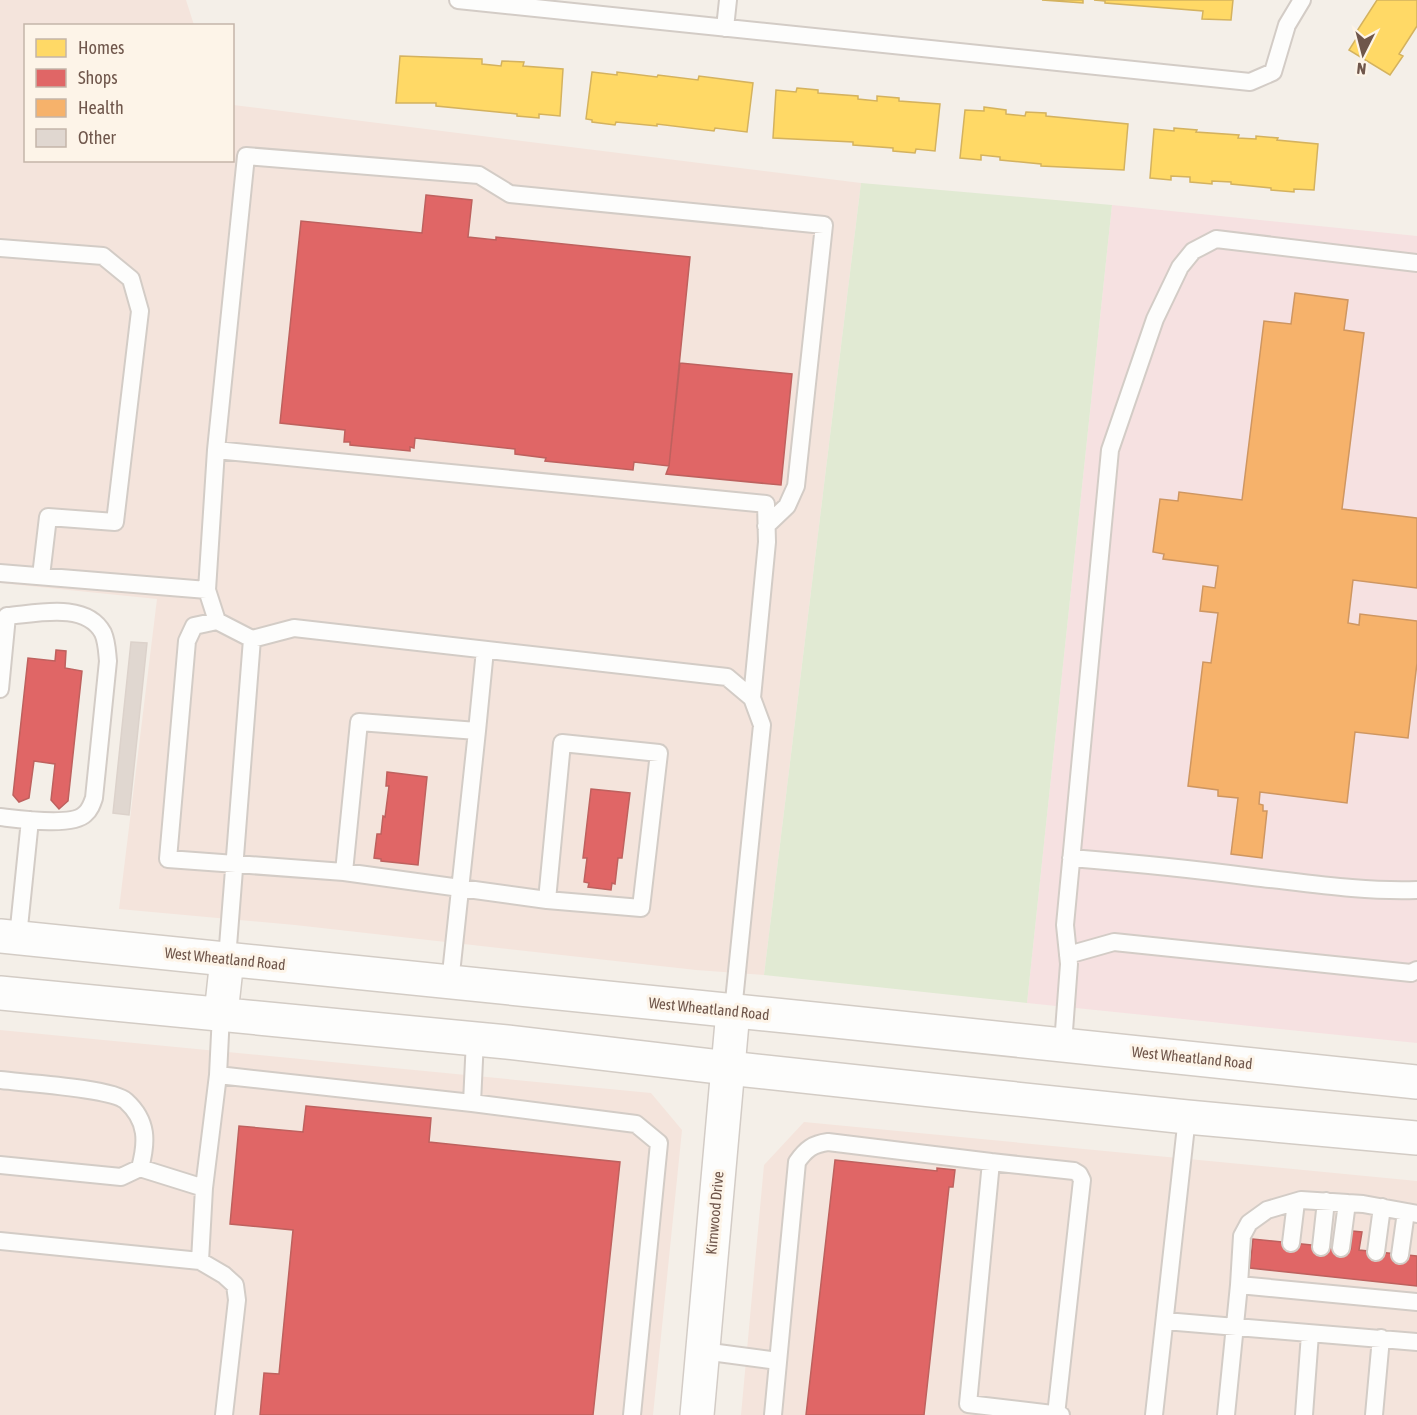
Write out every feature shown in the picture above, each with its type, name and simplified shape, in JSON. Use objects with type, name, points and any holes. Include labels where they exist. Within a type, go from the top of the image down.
[{"type":"main road","name":"West Wheatland Road","points":[[9,937],[1417,1082]]},
{"type":"main road","points":[[221,1014],[228,960]]},
{"type":"main road","points":[[0,993],[475,1039],[1186,1117],[1417,1138]]},
{"type":"main road","name":"Kirnwood Drive","points":[[697,1415],[733,1011]]},
{"type":"lane","points":[[458,0],[1250,81],[1273,72],[1287,25],[1302,0]]},
{"type":"lane","points":[[725,28],[728,0]]},
{"type":"lane","points":[[217,621],[207,590],[216,450],[246,156],[479,175],[510,194],[824,225],[796,486],[787,506],[766,526]]},
{"type":"lane","points":[[1063,1044],[1068,955],[1065,925],[1110,450],[1155,319],[1180,267],[1193,251],[1216,239],[1417,263]]},
{"type":"lane","points":[[0,248],[103,256],[131,279],[140,311],[115,522],[48,517],[41,576]]},
{"type":"lane","points":[[216,450],[766,504],[767,542],[752,698],[762,725],[733,1011]]},
{"type":"lane","points":[[0,573],[207,590]]},
{"type":"lane","points":[[0,689],[4,616],[54,612],[80,615],[100,629],[106,643],[108,661],[94,798],[90,809],[84,816],[73,820],[0,817]]},
{"type":"lane","points":[[547,900],[562,743],[658,753],[641,908],[547,900],[459,886],[344,872],[235,866],[168,859],[187,641],[194,626],[217,621],[252,639],[294,628],[727,677],[752,698]]},
{"type":"lane","points":[[228,960],[252,639]]},
{"type":"lane","points":[[450,983],[484,650]]},
{"type":"lane","points":[[344,872],[359,722],[477,730]]},
{"type":"lane","points":[[9,937],[30,820]]},
{"type":"lane","points":[[1071,858],[1176,867],[1302,882],[1417,890]]},
{"type":"lane","points":[[1068,955],[1114,942],[1411,973],[1417,970]]},
{"type":"lane","points":[[200,1261],[204,1188],[218,1075],[221,1014]]},
{"type":"lane","points":[[472,1103],[475,1039]]},
{"type":"lane","points":[[218,1075],[636,1124],[659,1143],[632,1415]]},
{"type":"lane","points":[[0,1080],[97,1090],[125,1099],[142,1120],[146,1147],[140,1168]]},
{"type":"lane","points":[[1154,1415],[1186,1117]]},
{"type":"lane","points":[[773,1415],[797,1162],[804,1151],[815,1144],[828,1142],[1074,1171],[1079,1174],[1082,1180],[1056,1415]]},
{"type":"lane","points":[[991,1162],[968,1404],[1061,1415]]},
{"type":"lane","points":[[0,1165],[121,1177],[140,1168],[204,1188]]},
{"type":"lane","points":[[1226,1415],[1242,1236],[1249,1223],[1268,1210],[1301,1200],[1382,1207],[1412,1213],[1400,1255]]},
{"type":"lane","points":[[1321,1247],[1326,1201]]},
{"type":"lane","points":[[1291,1243],[1296,1202]]},
{"type":"lane","points":[[1341,1248],[1347,1203]]},
{"type":"lane","points":[[1376,1252],[1382,1207]]},
{"type":"lane","points":[[0,1241],[200,1261],[224,1275],[235,1285],[237,1300],[224,1415]]},
{"type":"lane","points":[[1286,1289],[1288,1272]]},
{"type":"lane","points":[[1239,1285],[1286,1289],[1318,1284],[1337,1285],[1395,1292],[1417,1302]]},
{"type":"lane","points":[[1165,1320],[1417,1342]]},
{"type":"lane","points":[[1304,1415],[1310,1334]]},
{"type":"lane","points":[[1374,1415],[1381,1338]]},
{"type":"lane","points":[[702,1351],[778,1361]]},
{"type":"shaded area","points":[[0,0],[186,0],[194,24],[24,24],[24,162],[234,162],[234,105],[861,183],[764,975],[696,970],[295,925],[119,909],[157,599],[0,583]]},
{"type":"shaded area","points":[[1112,205],[1417,236],[1417,1043],[1027,1003]]},
{"type":"shaded area","points":[[0,1030],[651,1093],[682,1130],[653,1415],[0,1415]]},
{"type":"shaded area","points":[[804,1122],[1417,1181],[1417,1415],[741,1415],[764,1165]]},
{"type":"green space","points":[[861,183],[1112,205],[1027,1003],[764,975]]},
{"type":"building: Homes","points":[[1042,0],[1083,0],[1083,3]]},
{"type":"building: Homes","points":[[1094,0],[1233,0],[1231,20],[1202,19],[1203,11],[1105,3],[1105,1]]},
{"type":"building: Homes","points":[[1377,0],[1417,0],[1417,26],[1399,54],[1403,56],[1390,75],[1349,50],[1358,36],[1355,34]]},
{"type":"building: Homes","points":[[400,56],[482,59],[482,64],[501,66],[502,61],[524,62],[523,66],[563,69],[560,116],[539,114],[539,118],[436,106],[436,103],[396,103]]},
{"type":"building: Homes","points":[[592,72],[617,75],[617,72],[657,77],[658,75],[698,80],[699,76],[753,83],[747,132],[715,128],[714,131],[657,124],[657,126],[616,122],[615,125],[592,122],[586,119]]},
{"type":"building: Homes","points":[[797,88],[818,90],[818,93],[858,96],[858,99],[877,101],[877,96],[899,98],[899,101],[940,104],[935,151],[916,149],[915,153],[893,151],[893,148],[853,145],[853,142],[773,138],[776,90],[796,92]]},
{"type":"building: Homes","points":[[984,107],[1006,110],[1006,114],[1025,116],[1026,112],[1046,113],[1046,116],[1128,124],[1124,170],[1041,166],[1041,164],[1000,160],[1000,157],[981,155],[981,160],[960,158],[965,110],[984,111]]},
{"type":"building: Homes","points":[[1174,128],[1239,135],[1238,138],[1256,139],[1256,136],[1318,144],[1314,190],[1294,189],[1294,192],[1231,184],[1231,182],[1212,181],[1212,184],[1190,182],[1190,177],[1171,176],[1171,180],[1150,178],[1154,129],[1174,131]]},
{"type":"building: Shops","points":[[426,195],[472,200],[468,237],[496,240],[496,237],[690,257],[669,466],[634,462],[633,470],[545,461],[546,458],[515,454],[515,449],[415,438],[414,448],[410,447],[410,451],[350,445],[350,442],[344,442],[345,430],[280,423],[301,221],[422,233]]},
{"type":"building: Shops","points":[[680,363],[792,374],[781,485],[666,474],[669,466]]},
{"type":"building: Shops","points":[[56,650],[66,651],[65,668],[82,671],[68,801],[59,809],[51,800],[55,764],[34,761],[29,798],[19,802],[13,795],[28,658],[55,661]]},
{"type":"building: Shops","points":[[387,772],[427,777],[418,865],[381,861],[381,859],[374,858],[377,834],[381,834],[383,816],[385,817],[389,786],[386,786]]},
{"type":"building: Shops","points":[[591,789],[630,793],[622,858],[618,858],[615,884],[612,883],[611,890],[588,887],[589,883],[584,882],[587,858],[583,858]]},
{"type":"building: Shops","points":[[306,1106],[431,1118],[429,1142],[620,1162],[593,1415],[260,1415],[264,1373],[279,1374],[293,1230],[230,1224],[239,1126],[303,1132]]},
{"type":"building: Shops","points":[[835,1160],[937,1171],[937,1168],[955,1170],[953,1187],[949,1187],[924,1415],[806,1415]]},
{"type":"building: Shops","points":[[1352,1231],[1362,1232],[1359,1250],[1417,1256],[1417,1286],[1250,1268],[1253,1239],[1351,1249]]},
{"type":"building: Health","points":[[1295,293],[1348,300],[1344,330],[1364,333],[1342,509],[1417,518],[1417,588],[1353,580],[1348,623],[1359,625],[1360,614],[1417,621],[1417,663],[1408,738],[1355,732],[1347,803],[1260,792],[1259,804],[1263,805],[1263,811],[1267,811],[1262,858],[1231,854],[1238,798],[1218,796],[1218,790],[1188,786],[1203,662],[1211,663],[1218,613],[1200,611],[1203,586],[1215,588],[1218,566],[1163,559],[1164,554],[1153,552],[1160,499],[1178,501],[1179,492],[1242,500],[1264,321],[1291,324]]},
{"type":"building: Other","points":[[131,642],[147,643],[129,815],[113,813]]}]
